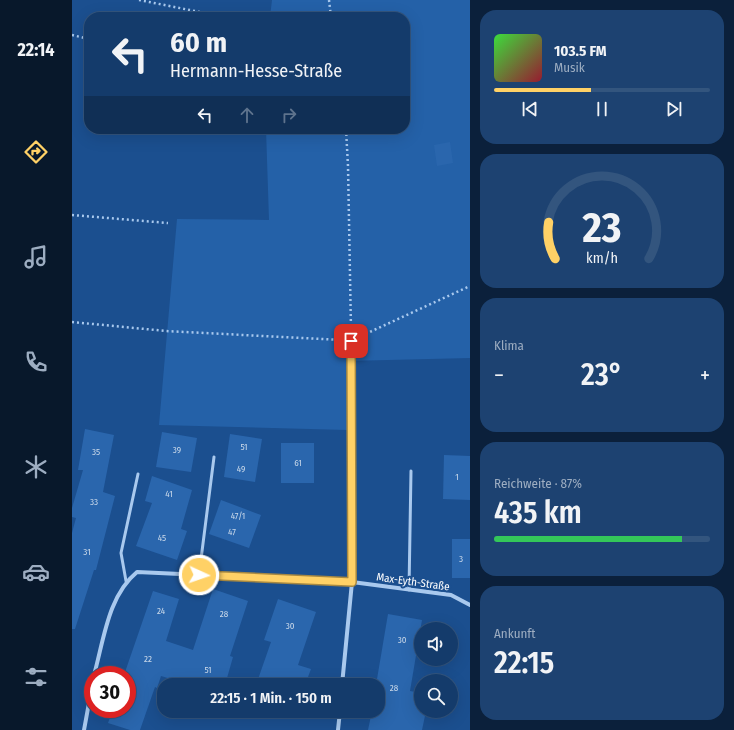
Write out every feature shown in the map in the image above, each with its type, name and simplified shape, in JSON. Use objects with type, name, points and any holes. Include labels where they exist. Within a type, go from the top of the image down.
[{"type":"street","points":[[343,678],[352,582],[351,341]]},
{"type":"street","name":"Max-Eyth-Straße","points":[[126,581],[138,572],[352,582],[450,595],[470,605]]},
{"type":"street","points":[[96,666],[112,607],[126,581]]},
{"type":"street","points":[[84,730],[86,718]]},
{"type":"street","points":[[338,730],[339,718]]},
{"type":"lane","points":[[199,575],[214,457]]},
{"type":"lane","points":[[409,590],[411,471]]},
{"type":"lane","points":[[126,581],[122,553],[138,474]]},
{"type":"path","points":[[139,0],[200,12]]},
{"type":"path","points":[[329,0],[330,12]]},
{"type":"path","points":[[72,35],[84,38]]},
{"type":"path","points":[[346,134],[351,341]]},
{"type":"path","points":[[72,215],[168,223]]},
{"type":"path","points":[[72,322],[166,331],[351,341],[470,286]]},
{"type":"shaded area","points":[[272,0],[470,0],[470,358],[347,361],[347,430],[159,425],[177,219],[269,220],[266,134],[410,134],[410,12],[271,12]]},
{"type":"building","points":[[450,142],[453,163],[437,166],[434,145]]},
{"type":"building","points":[[85,429],[114,435],[103,492],[115,496],[96,570],[94,570],[75,629],[72,629],[72,533],[76,518],[72,517],[72,508],[83,470],[78,470]]},
{"type":"building","points":[[162,432],[197,438],[191,472],[156,467]]},
{"type":"building","points":[[230,434],[262,439],[255,482],[224,477]]},
{"type":"building","points":[[281,443],[314,443],[314,483],[281,483]]},
{"type":"building","points":[[444,455],[470,456],[470,500],[443,499]]},
{"type":"building","points":[[152,476],[192,490],[181,529],[187,531],[177,560],[136,546],[152,503],[145,501]]},
{"type":"building","points":[[221,500],[261,515],[249,548],[209,534]]},
{"type":"building","points":[[452,539],[470,539],[470,578],[452,578]]},
{"type":"building","points":[[213,589],[248,601],[230,656],[233,657],[227,678],[168,678],[161,676],[160,678],[157,678],[157,688],[155,687],[140,730],[130,730],[108,723],[110,718],[136,718],[136,666],[127,666],[153,591],[179,599],[166,641],[193,650]]},
{"type":"building","points":[[278,599],[316,612],[298,665],[311,669],[308,678],[258,678],[271,642],[264,640]]},
{"type":"building","points":[[388,614],[422,620],[422,622],[414,622],[414,666],[410,691],[414,692],[414,718],[425,718],[422,730],[368,730],[371,718],[385,718],[385,678],[377,678]]},
{"type":"route","points":[[199,575],[352,582],[351,341]]}]
